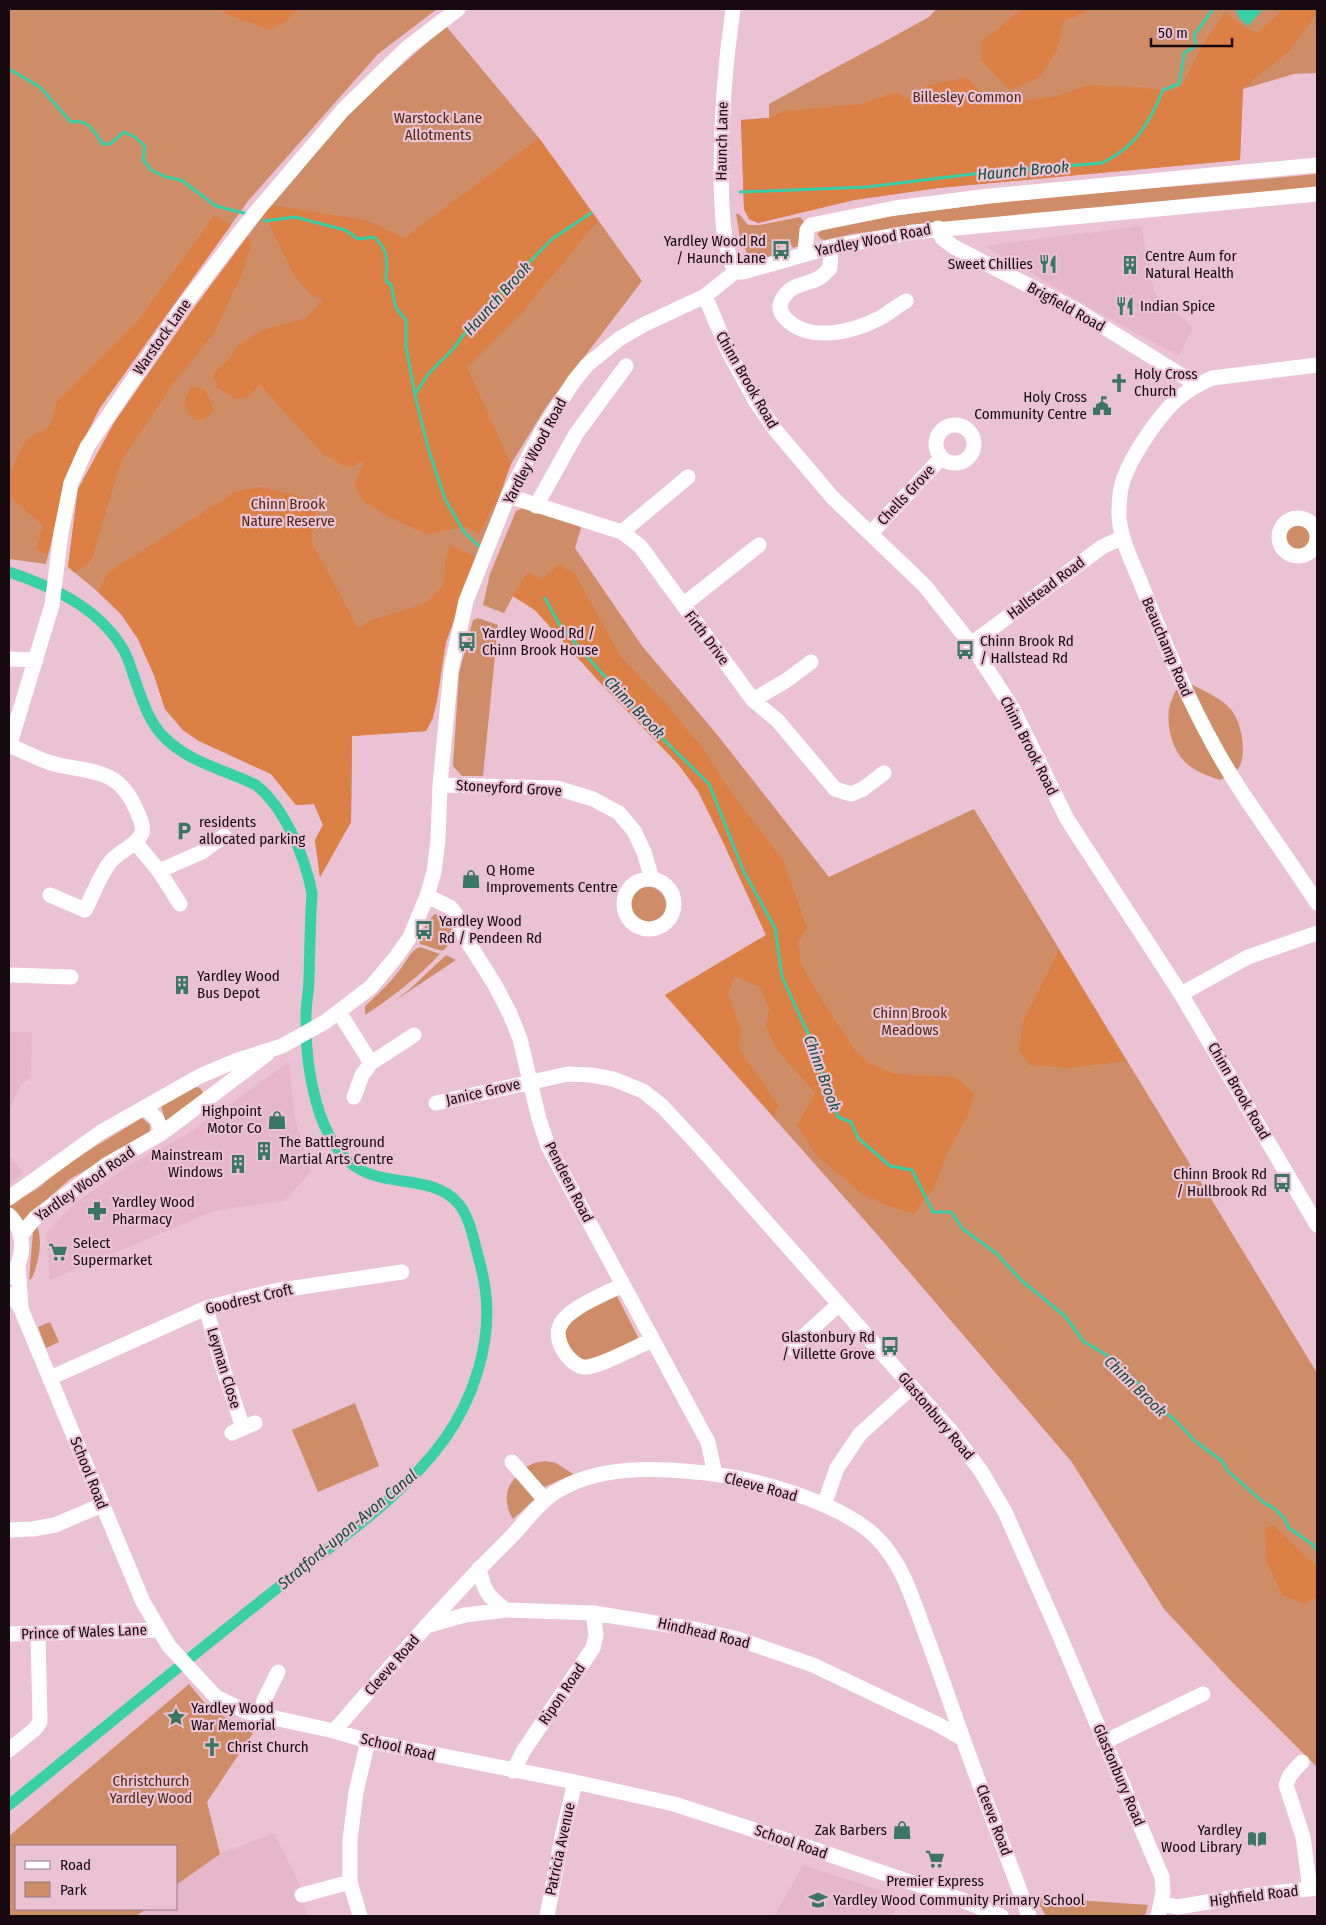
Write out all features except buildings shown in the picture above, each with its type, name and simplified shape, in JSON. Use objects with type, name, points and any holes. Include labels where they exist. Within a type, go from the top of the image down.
[{"type":"street","name":"Haunch Lane","points":[[732,9],[720,141],[722,222],[727,251],[735,272]]},
{"type":"street","name":"Warstock Lane","points":[[9,746],[52,605],[61,533],[71,483],[87,447],[184,305],[235,237],[343,110],[407,48],[451,11]]},
{"type":"street","points":[[805,253],[807,230],[811,225],[895,208],[989,196],[1317,165]]},
{"type":"street","name":"Yardley Wood Road","points":[[21,1235],[35,1218],[106,1165],[162,1133],[278,1048],[323,1024],[339,1012],[371,987],[410,937],[427,896],[434,872],[451,670],[466,601],[508,496],[544,427],[586,365],[619,339],[643,325],[705,296],[735,272],[743,272],[831,246],[938,228],[1059,219],[1317,194]]},
{"type":"street","name":"Brigfield Road","points":[[938,228],[942,238],[954,247],[1078,311],[1197,385]]},
{"type":"street","points":[[831,246],[830,268],[818,279],[803,283],[787,293],[781,300],[780,311],[795,327],[835,334],[880,318],[906,301]]},
{"type":"street","name":"Chinn Brook Road","points":[[705,296],[729,353],[756,402],[776,432],[832,497],[925,586],[971,644],[1014,711],[1067,819],[1182,994],[1317,1225]]},
{"type":"street","name":"Beauchamp Road","points":[[1317,365],[1212,378],[1180,396],[1164,412],[1136,454],[1122,484],[1119,513],[1123,537],[1185,692],[1242,793],[1287,856],[1317,903]]},
{"type":"street","points":[[536,506],[576,434],[626,366]]},
{"type":"street","name":"Chells Grove","points":[[871,533],[941,458]]},
{"type":"street","points":[[622,532],[688,477]]},
{"type":"street","name":"Firth Drive","points":[[508,496],[622,532],[640,546],[753,700],[778,721],[802,748],[822,776],[835,788],[851,794],[863,789],[884,773]]},
{"type":"street","name":"Hallstead Road","points":[[971,644],[1102,547],[1123,537]]},
{"type":"street","points":[[683,605],[759,545]]},
{"type":"street","points":[[9,659],[36,660]]},
{"type":"street","points":[[753,700],[787,680],[811,662]]},
{"type":"street","points":[[9,746],[50,762],[74,766],[112,778],[119,783],[132,801],[141,820],[142,833],[136,843],[123,849],[110,861],[85,910],[50,895]]},
{"type":"street","name":"Stoneyford Grove","points":[[440,785],[557,788],[593,799],[619,813],[634,831],[644,852],[652,879]]},
{"type":"street","points":[[159,871],[202,852],[224,836]]},
{"type":"street","points":[[136,843],[159,871],[180,904]]},
{"type":"street","name":"Pendeen Road","points":[[427,896],[450,907],[455,913],[466,938],[495,985],[510,1014],[520,1039],[529,1082],[548,1146],[708,1442],[715,1474]]},
{"type":"street","points":[[1182,994],[1248,957],[1317,933]]},
{"type":"street","points":[[9,975],[71,977]]},
{"type":"street","points":[[339,1012],[370,1063]]},
{"type":"street","points":[[354,1097],[362,1075],[370,1063],[414,1035]]},
{"type":"street","name":"Yardley Wood Road","points":[[9,1198],[102,1132],[200,1076],[238,1060],[278,1048]]},
{"type":"street","name":"Glastonbury Road","points":[[529,1082],[568,1074],[613,1078],[643,1091],[662,1106],[950,1430],[981,1471],[1005,1512],[1162,1878],[1163,1892],[1159,1910]]},
{"type":"street","points":[[200,1076],[211,1097]]},
{"type":"street","name":"Janice Grove","points":[[436,1103],[529,1082]]},
{"type":"street","points":[[145,1108],[157,1119],[162,1133]]},
{"type":"street","points":[[9,1215],[18,1226],[21,1235]]},
{"type":"street","name":"School Road","points":[[21,1235],[22,1248],[13,1271],[21,1309]]},
{"type":"street","name":"Goodrest Croft","points":[[50,1378],[206,1308],[274,1291],[402,1272]]},
{"type":"street","points":[[622,1285],[576,1308],[564,1318],[559,1328],[559,1339],[563,1352],[570,1360],[584,1367],[599,1364],[652,1340]]},
{"type":"street","name":"School Road","points":[[9,1294],[12,1295],[21,1309],[143,1602],[169,1646],[216,1696],[234,1706],[262,1716],[334,1731],[368,1741],[575,1782],[674,1804],[960,1899],[1001,1916]]},
{"type":"street","points":[[791,1348],[839,1304]]},
{"type":"street","name":"Leyman Close","points":[[206,1308],[222,1365],[243,1428]]},
{"type":"street","points":[[824,1505],[837,1468],[860,1434],[912,1387]]},
{"type":"street","points":[[512,1462],[545,1500]]},
{"type":"street","name":"Cleeve Road","points":[[334,1731],[479,1568],[545,1500],[557,1491],[582,1479],[615,1472],[657,1469],[715,1474],[773,1487],[824,1505],[862,1524],[887,1549],[901,1569],[934,1654],[963,1739],[999,1831],[1029,1916]]},
{"type":"street","points":[[9,1530],[33,1530],[55,1525],[102,1505]]},
{"type":"street","points":[[479,1568],[482,1583],[489,1597],[506,1610]]},
{"type":"street","name":"Hindhead Road","points":[[426,1626],[465,1615],[506,1610],[593,1613],[694,1629],[738,1639],[813,1666],[937,1724],[963,1739]]},
{"type":"street","name":"Ripon Road","points":[[513,1771],[524,1750],[593,1648],[596,1635],[593,1613]]},
{"type":"street","name":"Prince of Wales Lane","points":[[9,1634],[159,1630]]},
{"type":"street","points":[[9,1750],[35,1729],[40,1722],[38,1633]]},
{"type":"street","points":[[262,1716],[264,1700],[278,1672]]},
{"type":"street","points":[[1104,1742],[1203,1694]]},
{"type":"street","points":[[360,1916],[350,1882],[350,1840],[356,1792],[368,1741]]},
{"type":"street","points":[[1302,1762],[1290,1775],[1286,1785],[1303,1837],[1314,1889]]},
{"type":"street","name":"Patricia Avenue","points":[[547,1916],[575,1782]]},
{"type":"street","points":[[302,1895],[350,1882]]},
{"type":"street","name":"Highfield Road","points":[[1159,1910],[1236,1897],[1314,1889]]},
{"type":"shaded area","points":[[1235,9],[1263,9],[1248,26],[1240,19]]},
{"type":"shaded area","points":[[1141,226],[1155,294],[1193,328],[1179,356],[1096,311],[985,246]]},
{"type":"shaded area","points":[[9,1032],[32,1032],[31,1078],[21,1084],[9,1112]]},
{"type":"shaded area","points":[[289,1062],[295,1119],[311,1171],[286,1200],[214,1211],[50,1280],[46,1233],[74,1204],[131,1164],[186,1135]]},
{"type":"shaded area","points":[[9,1154],[23,1172],[9,1186]]},
{"type":"shaded area","points":[[274,1833],[300,1885],[306,1916],[136,1916],[145,1910],[178,1910],[178,1883],[220,1854]]},
{"type":"shaded area","name":"Yardley Wood Community Primary School","points":[[803,1865],[902,1898],[892,1916],[774,1916]]},
{"type":"green space","points":[[9,9],[437,9],[378,54],[248,201],[99,409],[68,471],[46,564],[9,559]]},
{"type":"green space","points":[[220,9],[297,9],[288,19],[271,30],[226,14]]},
{"type":"green space","name":"Billesley Common","points":[[936,9],[1317,9],[1317,73],[1294,74],[1243,89],[1240,160],[938,188],[854,200],[758,223],[749,219],[744,209],[741,120],[769,118],[769,104],[929,17]]},
{"type":"green space","points":[[1022,9],[1092,9],[1064,21],[1057,50],[1040,77],[1010,90],[981,60],[982,41]]},
{"type":"green space","name":"Billesley Common","points":[[1284,9],[1317,9],[1317,14],[1289,51],[1243,88],[1240,160],[938,188],[854,200],[758,223],[749,219],[744,209],[741,120],[769,118],[783,111],[862,104],[896,92],[923,108],[926,86],[966,77],[980,91],[998,101],[1015,102],[1057,96],[1088,85],[1173,91],[1184,82],[1202,46],[1225,12],[1244,27],[1256,33]]},
{"type":"green space","name":"Chinn Brook Nature Reserve","points":[[446,26],[539,138],[642,281],[546,407],[511,464],[446,642],[437,701],[433,718],[426,731],[352,736],[351,822],[320,877],[315,840],[323,825],[314,804],[296,805],[271,774],[199,741],[183,730],[165,709],[154,675],[138,639],[121,614],[68,567],[78,489],[114,423],[191,312],[271,205],[353,108]]},
{"type":"green space","points":[[539,138],[598,221],[523,311],[467,367],[511,464],[498,497],[479,534],[466,527],[426,534],[389,517],[363,501],[354,484],[365,460],[349,468],[324,455],[260,385],[248,397],[235,399],[217,387],[213,373],[228,360],[239,344],[265,329],[306,318],[323,300],[312,295],[295,277],[264,214],[271,205],[365,220],[404,238]]},
{"type":"green space","points":[[1317,174],[1317,192],[912,226],[852,234],[825,240],[821,239],[817,234],[842,223],[947,208]]},
{"type":"green space","points":[[736,214],[739,214],[748,225],[760,225],[800,217],[807,225],[798,246],[793,248],[790,243],[779,247],[780,253],[761,261],[751,262],[740,238]]},
{"type":"green space","points":[[214,216],[231,225],[99,409],[68,471],[48,555],[36,550],[43,525],[19,506],[9,494],[9,473],[27,439],[51,425],[57,401],[139,319]]},
{"type":"green space","points":[[247,237],[252,242],[242,274],[214,333],[173,384],[121,461],[92,559],[75,573],[68,567],[78,489],[114,423],[191,312]]},
{"type":"green space","points":[[191,386],[205,389],[214,410],[205,420],[193,419],[187,410],[185,400]]},
{"type":"green space","points":[[259,487],[304,497],[316,509],[311,541],[358,628],[372,620],[426,603],[443,586],[446,557],[450,545],[477,558],[446,642],[437,698],[426,731],[352,736],[351,822],[320,877],[315,840],[323,825],[314,804],[296,805],[271,774],[199,741],[183,730],[165,709],[154,675],[138,639],[121,614],[98,592],[107,573],[235,492]]},
{"type":"green space","name":"Chinn Brook Meadows","points":[[525,507],[579,525],[581,528],[575,548],[642,646],[715,732],[829,877],[974,809],[1317,1373],[1317,1767],[1231,1681],[1164,1609],[1071,1461],[875,1232],[665,995],[766,935],[698,791],[678,764],[604,687],[535,610],[513,596],[504,613],[483,605],[490,574],[516,511]]},
{"type":"green space","points":[[1298,526],[1306,530],[1310,538],[1306,546],[1298,550],[1290,546],[1286,538],[1290,530]]},
{"type":"green space","points":[[559,564],[575,574],[621,657],[666,704],[702,747],[733,795],[783,860],[807,928],[798,942],[801,964],[855,1050],[871,1064],[896,1074],[955,1077],[974,1094],[968,1115],[946,1156],[934,1187],[914,1214],[886,1205],[862,1194],[815,1154],[797,1125],[815,1093],[776,1048],[766,1027],[769,1008],[760,987],[734,976],[728,995],[741,1029],[739,1048],[778,1105],[774,1117],[665,995],[766,935],[698,791],[678,764],[604,687],[535,610],[513,596],[528,572],[541,580]]},
{"type":"green space","points":[[478,618],[498,625],[483,776],[462,776],[453,766],[459,673],[473,620]]},
{"type":"green space","points":[[1193,685],[1224,703],[1236,716],[1239,724],[1243,749],[1240,765],[1233,773],[1220,780],[1201,773],[1188,765],[1176,750],[1171,735],[1168,719],[1170,703],[1176,690]]},
{"type":"green space","points":[[648,887],[655,888],[661,892],[665,898],[665,912],[661,918],[655,922],[648,923],[641,922],[635,918],[631,912],[630,905],[631,898],[635,892],[641,888]]},
{"type":"green space","points":[[435,914],[449,919],[451,928],[450,941],[442,951],[420,944],[424,928]]},
{"type":"green space","points":[[420,947],[440,954],[404,987],[365,1015],[365,1006],[402,968],[413,951]]},
{"type":"green space","points":[[1059,950],[1126,1061],[1068,1068],[1030,1065],[1019,1051],[1023,1021]]},
{"type":"green space","points":[[446,955],[456,960],[393,1002],[410,989]]},
{"type":"green space","points":[[196,1087],[200,1088],[203,1093],[202,1098],[165,1121],[161,1106]]},
{"type":"green space","points":[[142,1118],[150,1125],[150,1133],[70,1179],[20,1223],[9,1208],[9,1205],[37,1189],[68,1163]]},
{"type":"green space","points":[[37,1225],[40,1238],[38,1259],[32,1278],[29,1280],[33,1232]]},
{"type":"green space","points":[[616,1294],[639,1339],[596,1362],[570,1357],[562,1329],[570,1317]]},
{"type":"green space","points":[[50,1322],[59,1342],[46,1348],[38,1327]]},
{"type":"green space","points":[[355,1403],[379,1466],[318,1492],[292,1430]]},
{"type":"green space","points":[[545,1461],[556,1463],[573,1474],[540,1489],[522,1469],[534,1463]]},
{"type":"green space","points":[[517,1476],[535,1499],[513,1519],[508,1508],[507,1496],[510,1486]]},
{"type":"green space","points":[[1273,1525],[1317,1566],[1316,1598],[1304,1604],[1282,1595],[1267,1562],[1265,1528]]},
{"type":"green space","name":"Christchurch Yardley Wood","points":[[189,1684],[208,1707],[253,1733],[207,1802],[220,1854],[178,1884],[178,1845],[15,1845],[15,1910],[145,1910],[136,1916],[9,1916],[9,1836]]},
{"type":"green space","points":[[1035,1897],[1148,1905],[1145,1916],[1046,1916]]},
{"type":"waterway","name":"Haunch Brook","points":[[740,192],[867,187],[981,173],[1102,163],[1124,150],[1140,133],[1153,113],[1163,90],[1179,84],[1184,53],[1196,46],[1194,35],[1213,9]]},
{"type":"waterway","name":"Chinn Brook","points":[[9,69],[40,87],[71,122],[86,124],[103,144],[110,144],[124,132],[135,137],[145,146],[143,159],[151,170],[166,177],[181,180],[216,206],[248,214]]},
{"type":"waterway","name":"Haunch Brook","points":[[415,394],[429,373],[453,349],[481,312],[552,239],[591,213]]},
{"type":"waterway","name":"Chinn Brook","points":[[265,221],[295,217],[345,230],[358,239],[374,237],[383,247],[387,262],[386,281],[391,285],[396,308],[406,320],[406,347],[428,448],[445,499],[464,532],[481,548]]},
{"type":"waterway","name":"Stratford-upon-Avon Canal","points":[[9,572],[57,591],[86,609],[99,620],[111,632],[125,652],[146,708],[159,732],[175,747],[186,754],[256,785],[285,820],[299,849],[312,893],[306,1034],[311,1078],[323,1122],[333,1142],[345,1158],[361,1170],[373,1175],[437,1189],[448,1194],[458,1203],[469,1224],[481,1266],[487,1315],[483,1353],[463,1408],[444,1440],[408,1481],[367,1518],[212,1640],[9,1805]]},
{"type":"waterway","name":"Chinn Brook","points":[[545,598],[559,624],[597,668],[664,740],[709,784],[744,872],[775,928],[782,977],[816,1048],[821,1072],[838,1117],[851,1122],[858,1138],[890,1166],[912,1170],[933,1212],[951,1212],[963,1229],[997,1254],[1022,1281],[1065,1316],[1083,1341],[1108,1356],[1139,1384],[1152,1404],[1174,1419],[1195,1441],[1222,1461],[1228,1471],[1264,1503],[1274,1508],[1284,1518],[1289,1528],[1312,1544],[1317,1550]]},
{"type":"place","name":"Yardley Wood Rd / Haunch Lane","points":[[781,250]]},
{"type":"place","name":"Sweet Chillies","points":[[1048,264]]},
{"type":"place","name":"Centre Aum for Natural Health","points":[[1130,265]]},
{"type":"place","name":"Indian Spice","points":[[1125,306]]},
{"type":"place","name":"Holy Cross Church","points":[[1119,383]]},
{"type":"place","name":"Holy Cross Community Centre","points":[[1102,406]]},
{"type":"place","name":"Yardley Wood Rd / Chinn Brook House","points":[[467,642]]},
{"type":"place","name":"Chinn Brook Rd / Hallstead Rd","points":[[965,650]]},
{"type":"place","name":"residents allocated parking","points":[[184,831]]},
{"type":"place","name":"Q Home Improvements Centre","points":[[471,879]]},
{"type":"place","name":"Yardley Wood Rd / Pendeen Rd","points":[[424,930]]},
{"type":"place","name":"Yardley Wood Bus Depot","points":[[182,985]]},
{"type":"place","name":"Highpoint Motor Co","points":[[277,1120]]},
{"type":"place","name":"The Battleground Martial Arts Centre","points":[[264,1151]]},
{"type":"place","name":"Mainstream Windows","points":[[238,1164]]},
{"type":"place","name":"Chinn Brook Rd / Hullbrook Rd","points":[[1282,1183]]},
{"type":"place","name":"Yardley Wood Pharmacy","points":[[97,1211]]},
{"type":"place","name":"Select Supermarket","points":[[58,1252]]},
{"type":"place","name":"Glastonbury Rd / Villette Grove","points":[[890,1346]]},
{"type":"place","name":"Yardley Wood War Memorial","points":[[176,1717]]},
{"type":"place","name":"Christ Church","points":[[212,1747]]},
{"type":"place","name":"Zak Barbers","points":[[902,1830]]},
{"type":"place","name":"Yardley Wood Library","points":[[1257,1839]]},
{"type":"place","name":"Premier Express","points":[[935,1859]]},
{"type":"place","name":"Yardley Wood Community Primary School","points":[[818,1900]]},
{"type":"park label","name":"Warstock Lane Allotments","points":[[438,126]]}]
